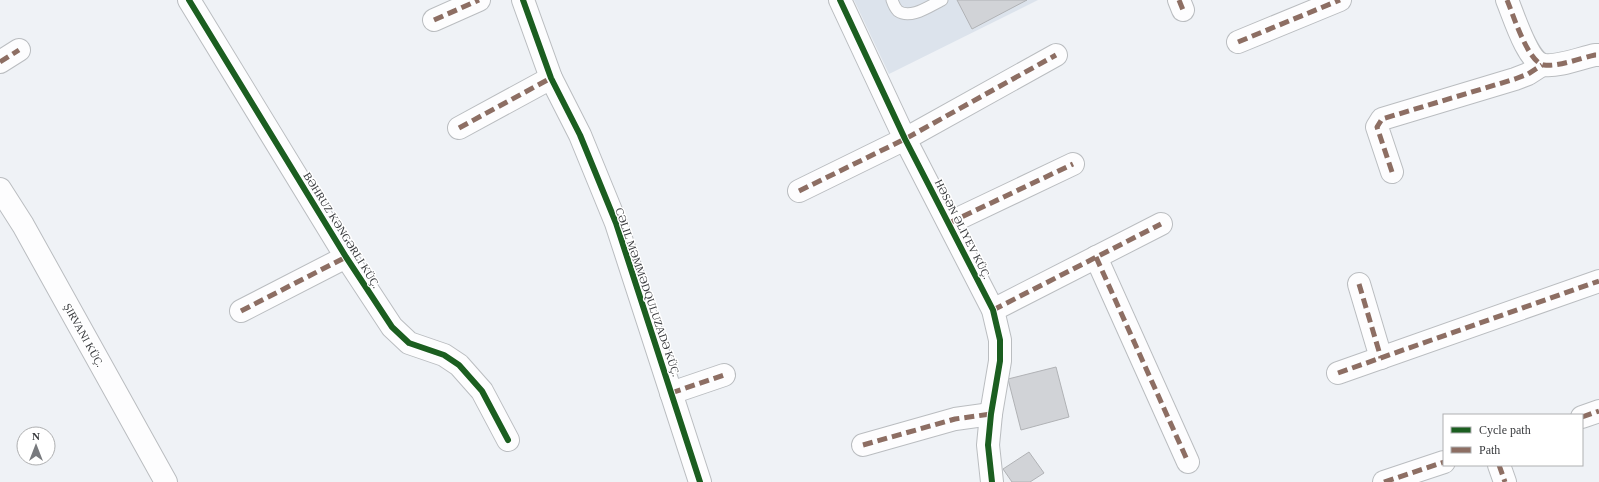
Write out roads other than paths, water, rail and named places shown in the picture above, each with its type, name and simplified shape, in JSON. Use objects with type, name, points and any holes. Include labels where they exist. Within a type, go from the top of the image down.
[{"type":"street","name":"BƏHRUZ KƏNGƏRLI KÜÇ.","points":[[189,0],[346,257],[392,327],[409,343],[444,355],[459,365],[482,391],[508,440]]},
{"type":"street","points":[[434,20],[479,0]]},
{"type":"street","name":"CƏLIL MƏMMƏDQULUZADƏ KÜÇ.","points":[[523,0],[551,78],[580,135],[616,223],[700,482]]},
{"type":"street","name":"HƏSƏN ƏLIYEV KÜÇ.","points":[[840,0],[905,139],[993,310],[1000,340],[1000,361],[991,414],[988,445],[992,482]]},
{"type":"street","points":[[1238,42],[1340,0]]},
{"type":"street","points":[[1507,0],[1524,42],[1533,58],[1542,65]]},
{"type":"street","points":[[0,62],[19,50]]},
{"type":"street","points":[[799,190],[905,139],[1056,55]]},
{"type":"street","points":[[1392,172],[1377,127],[1382,119],[1515,79],[1528,74],[1542,65],[1553,65],[1599,55]]},
{"type":"street","points":[[459,128],[551,78]]},
{"type":"street","points":[[949,224],[1072,164]]},
{"type":"street","name":"ŞIRVANI KÜÇ.","points":[[0,189],[23,225],[166,482]]},
{"type":"street","points":[[993,310],[1161,224]]},
{"type":"street","points":[[241,311],[346,257]]},
{"type":"street","points":[[1096,257],[1188,462]]},
{"type":"street","points":[[1338,373],[1599,281]]},
{"type":"street","points":[[1359,284],[1381,358]]},
{"type":"street","points":[[671,393],[724,375]]},
{"type":"street","points":[[1583,417],[1599,411]]},
{"type":"street","points":[[863,445],[955,419],[991,414]]},
{"type":"street","points":[[1394,480],[1443,462]]},
{"type":"street","points":[[1499,466],[1505,482]]},
{"type":"lane","points":[[892,0],[898,11],[908,14],[918,12],[942,0]]}]
